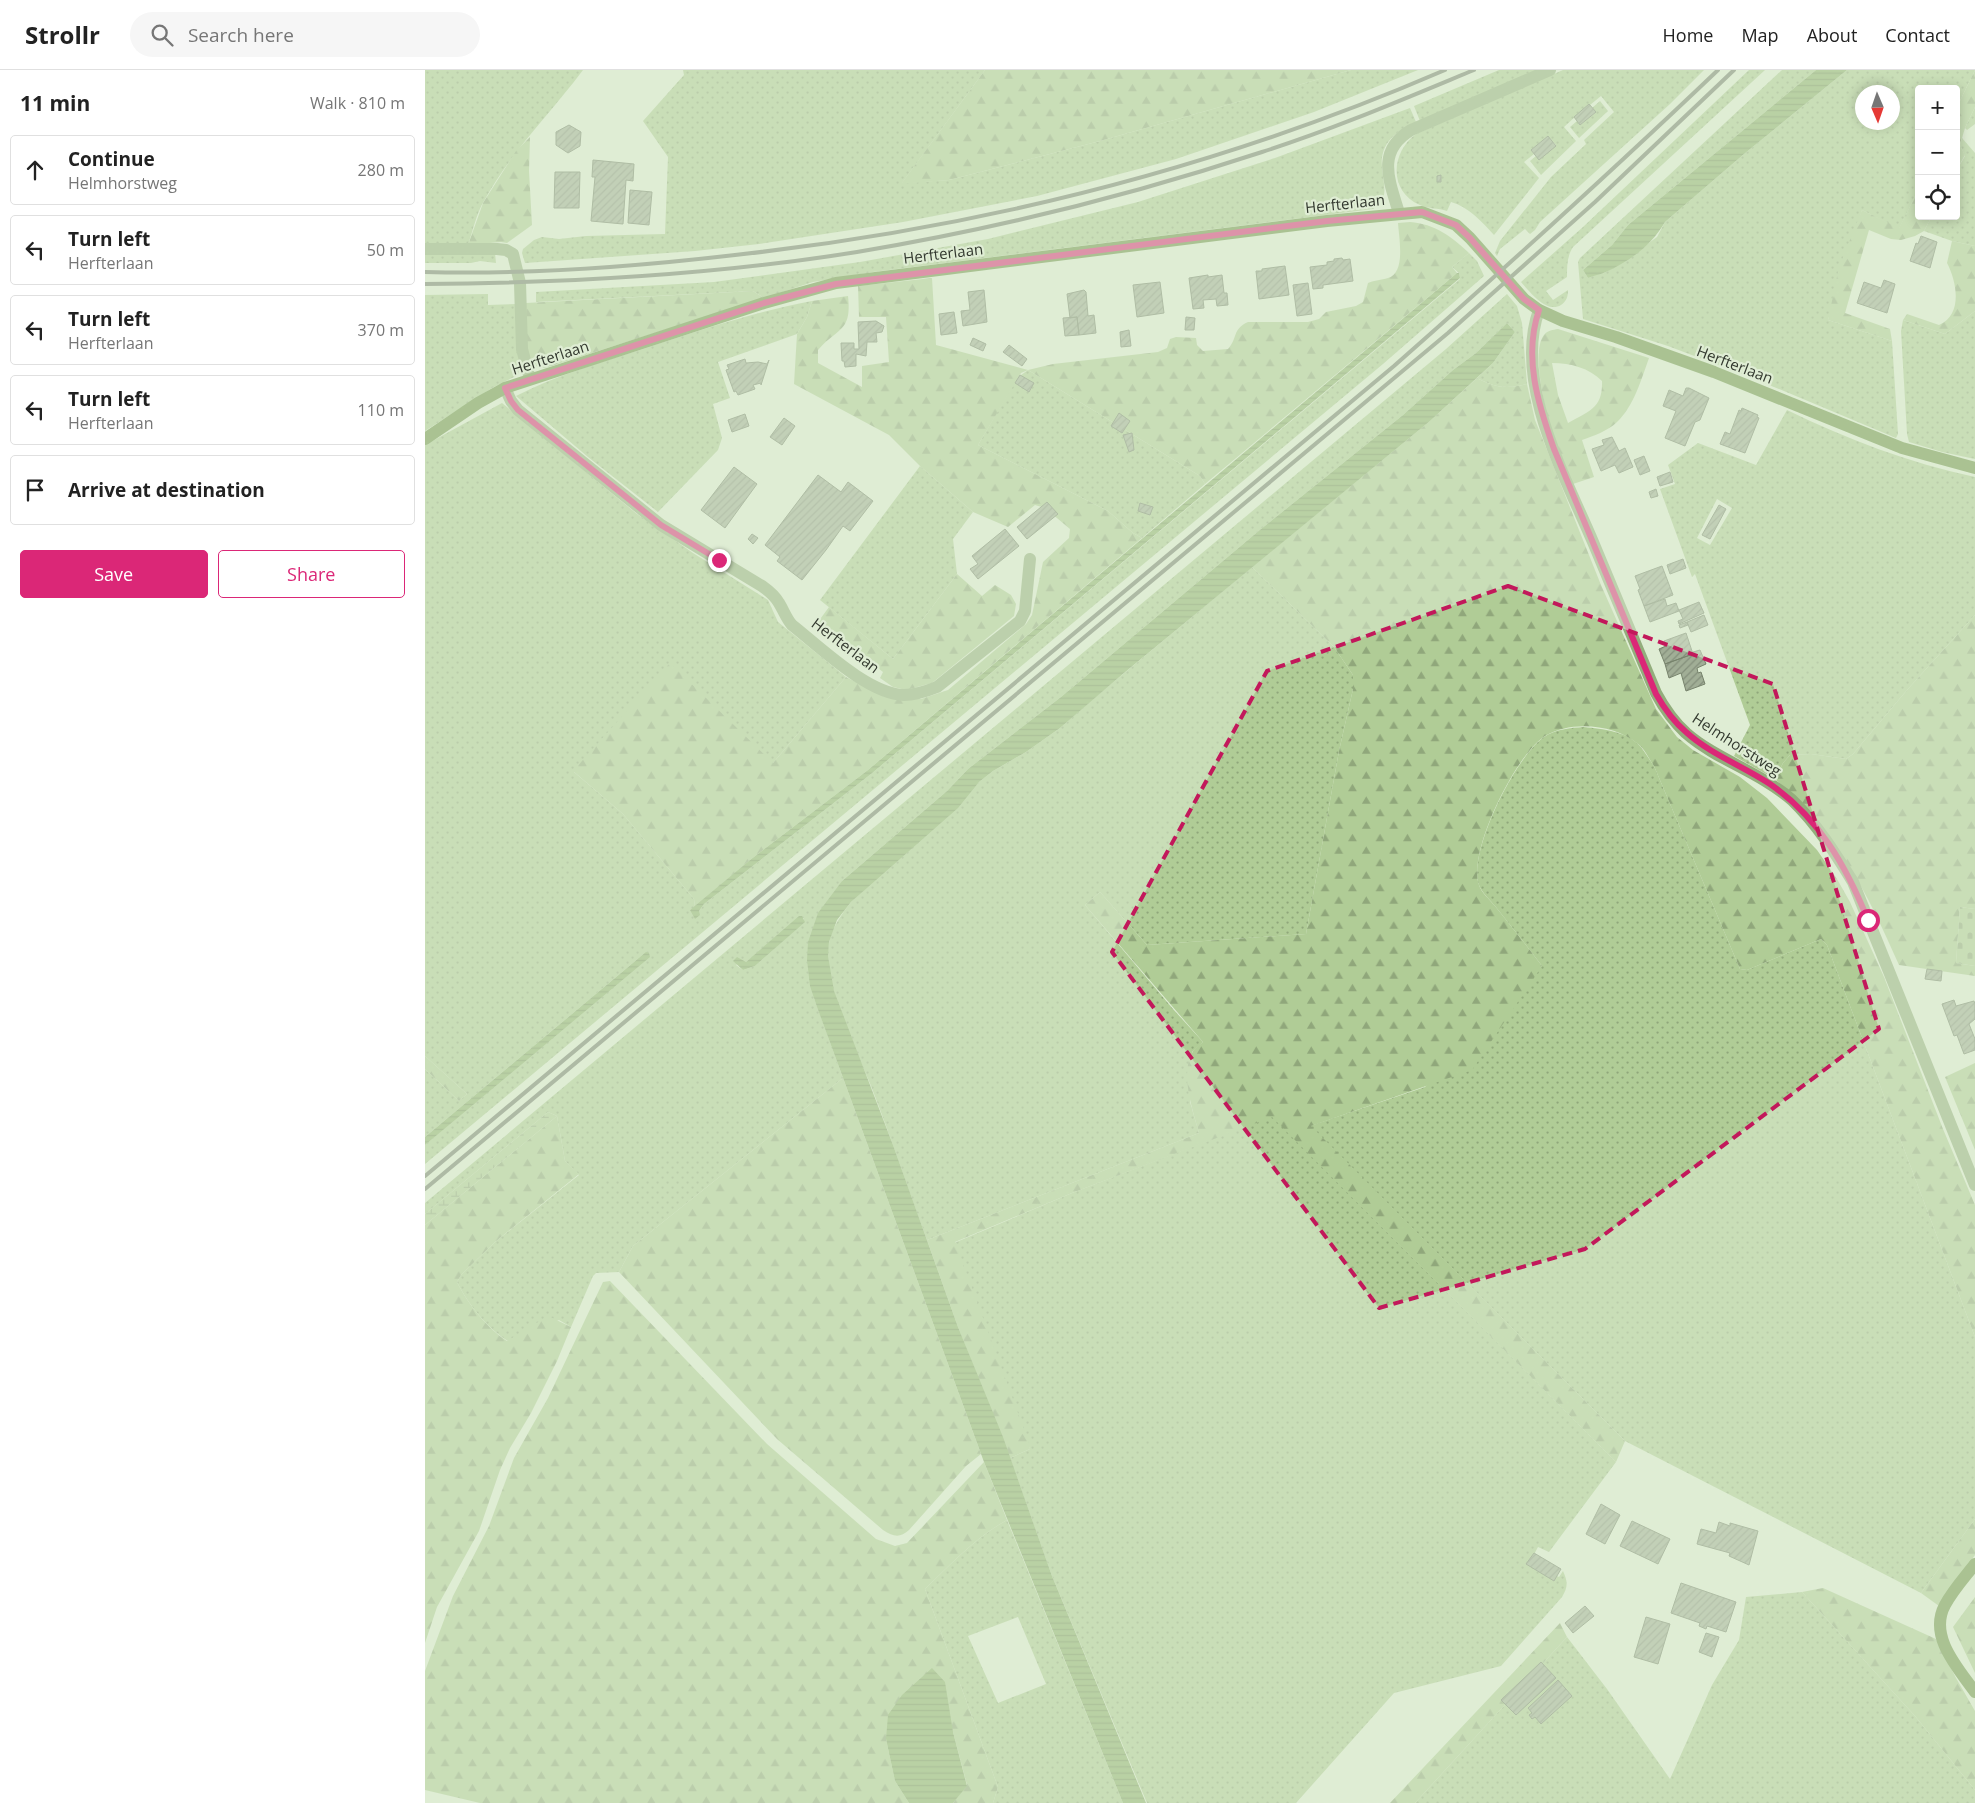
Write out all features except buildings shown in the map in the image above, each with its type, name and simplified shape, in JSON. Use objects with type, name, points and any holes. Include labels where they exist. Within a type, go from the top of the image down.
[{"type":"street","name":"Herfterlaan","points":[[1399,213],[1388,167],[1388,157],[1396,141],[1411,130],[1550,70]]},
{"type":"street","name":"Herfterlaan","points":[[425,439],[464,412],[505,388],[764,303],[836,284],[1126,246],[1399,213],[1422,212],[1456,225],[1475,243],[1524,299],[1539,310],[1563,321],[1713,372],[1902,448],[1975,468]]},
{"type":"street","points":[[425,249],[497,249],[506,250],[513,254],[520,283],[523,349],[530,379]]},
{"type":"street","name":"Helmhorstweg","points":[[1539,310],[1533,326],[1531,343],[1532,368],[1537,398],[1544,422],[1656,694],[1669,715],[1687,733],[1718,754],[1752,772],[1791,800],[1816,825],[1836,854],[1853,882],[1975,1184]]},
{"type":"street","name":"Herfterlaan","points":[[505,388],[518,410],[661,525],[762,586],[774,596],[784,615],[792,625],[855,675],[872,686],[904,695],[923,692],[937,687],[1020,621],[1025,611],[1030,559]]},
{"type":"street","points":[[1975,1564],[1944,1607],[1939,1626],[1946,1650],[1975,1692]]},
{"type":"highlighted area","points":[[1508,586],[1773,684],[1879,1029],[1585,1249],[1379,1308],[1112,952],[1267,671]]},
{"type":"green space","points":[[425,70],[583,70],[518,150],[494,183],[479,211],[468,245],[425,245]]},
{"type":"green space","points":[[683,70],[985,70],[902,183],[949,180],[1100,141],[1351,70],[1418,70],[1314,112],[1176,159],[1037,196],[903,222],[759,244],[695,251],[525,263],[522,253],[523,249],[534,240],[542,237],[559,239],[586,236],[665,234],[668,157],[643,121],[684,75]]},
{"type":"green space","points":[[985,70],[1351,70],[1100,141],[949,180],[901,184]]},
{"type":"green space","points":[[1499,70],[1539,70],[1420,121],[1414,106]]},
{"type":"green space","points":[[1563,70],[1704,70],[1670,104],[1540,222],[1535,230],[1530,234],[1525,229],[1500,249],[1497,256],[1495,253],[1500,241],[1551,177],[1586,144],[1584,140],[1614,112],[1601,96],[1589,104],[1564,127],[1576,141],[1541,175],[1530,161],[1536,156],[1539,159],[1556,145],[1548,136],[1531,150],[1534,154],[1524,162],[1539,178],[1494,235],[1475,216],[1458,204],[1451,202],[1447,211],[1426,207],[1410,199],[1402,191],[1398,181],[1398,161],[1408,142],[1416,134]]},
{"type":"green space","points":[[1749,70],[1765,70],[1573,247],[1568,258],[1567,277],[1546,291],[1553,300],[1568,290],[1565,302],[1556,307],[1550,307],[1539,301],[1521,282],[1583,227]]},
{"type":"green space","points":[[1782,70],[1816,70],[1628,225],[1612,245],[1583,270],[1588,278],[1595,274],[1604,273],[1620,264],[1657,237],[1665,222],[1744,154],[1847,70],[1975,70],[1960,101],[1960,85],[1915,85],[1915,196],[1899,229],[1862,210],[1828,320],[1892,341],[1898,434],[1896,438],[1755,379],[1668,346],[1583,319],[1578,262],[1580,258]]},
{"type":"green space","points":[[1975,70],[1975,107],[1965,128],[1960,145],[1960,130],[1960,101]]},
{"type":"green space","points":[[1600,101],[1608,111],[1579,138],[1570,127],[1577,121],[1580,125],[1595,113],[1592,108]]},
{"type":"green space","points":[[1975,107],[1975,124],[1967,130],[1965,128]]},
{"type":"green space","points":[[1410,108],[1416,122],[1397,133],[1386,145],[1382,158],[1384,192],[1382,201],[1373,209],[873,272],[813,282],[764,298],[753,291],[536,302],[536,292],[714,282],[860,262],[988,239],[1138,202],[1275,158]]},
{"type":"green space","points":[[530,137],[529,171],[532,225],[507,243],[468,245],[483,203],[516,151]]},
{"type":"green space","points":[[1962,138],[1975,153],[1975,246],[1952,241],[1924,231],[1930,220],[1960,220],[1960,164],[1965,156],[1960,145]]},
{"type":"green space","points":[[1960,145],[1965,155],[1960,164]]},
{"type":"green space","points":[[1915,196],[1915,220],[1930,220],[1924,231],[1901,240],[1891,239],[1869,230],[1845,313],[1890,329],[1892,341],[1828,320],[1839,267],[1862,210],[1899,228]]},
{"type":"green space","points":[[1398,223],[1419,223],[1435,228],[1456,241],[1469,253],[1452,267],[1457,273],[1205,484],[1200,476],[1028,370],[1053,364],[1158,352],[1167,348],[1170,339],[1176,337],[1196,338],[1197,345],[1203,351],[1228,349],[1237,331],[1248,322],[1308,322],[1319,319],[1326,312],[1356,306],[1363,302],[1368,283],[1394,275],[1400,254]]},
{"type":"green space","points":[[1952,241],[1975,246],[1975,311],[1945,334],[1903,320],[1907,314],[1939,325],[1952,314],[1956,297],[1951,271],[1947,263]]},
{"type":"green space","points":[[425,253],[495,253],[496,263],[480,261],[471,263],[425,263]]},
{"type":"green space","points":[[1469,253],[1477,261],[1484,276],[1383,364],[425,1164],[425,1145],[646,952],[425,1137],[425,1069],[459,1101],[467,1094],[425,1056],[425,445],[502,403],[637,514],[693,553],[768,600],[778,622],[846,677],[773,763],[574,772],[623,814],[694,899],[695,907],[690,910],[699,911],[704,904],[871,774],[1460,279],[1459,273],[1452,267]]},
{"type":"green space","points":[[932,278],[936,345],[1028,370],[1021,373],[978,445],[1108,511],[1133,533],[1142,538],[868,770],[750,860],[695,907],[694,899],[623,814],[573,771],[670,663],[773,763],[846,677],[885,697],[921,699],[948,690],[1026,624],[1032,615],[1043,562],[1069,538],[1070,529],[1045,508],[1035,505],[1008,527],[973,512],[920,466],[889,435],[794,384],[797,334],[807,317],[812,301],[848,296],[849,308],[846,323],[818,350],[818,363],[862,387],[862,366],[889,362],[886,317],[859,317],[858,286]]},
{"type":"green space","points":[[753,291],[764,298],[545,368],[535,366],[527,353],[526,303]]},
{"type":"green space","points":[[488,294],[488,305],[517,304],[520,362],[518,375],[492,388],[425,431],[425,295]]},
{"type":"green space","points":[[1507,294],[1517,306],[1522,323],[1527,384],[1501,387],[1477,378],[1493,363],[1515,332],[1507,323],[1476,353],[1453,370],[1403,415],[1261,529],[1061,697],[968,769],[947,791],[842,881],[814,998],[843,1078],[633,1246],[619,1272],[596,1273],[571,1327],[559,1320],[508,1341],[500,1336],[472,1307],[457,1282],[461,1275],[495,1242],[579,1175],[565,1161],[557,1116],[548,1112],[425,1214],[425,1203],[1446,349]],"holes":[[[804,918],[804,922],[755,966],[743,970],[736,965],[741,961],[746,962]]]},
{"type":"green space","points":[[812,301],[807,317],[797,334],[718,362],[730,398],[713,404],[722,438],[718,450],[658,512],[588,457],[516,396],[580,369],[748,316]]},
{"type":"green space","points":[[1975,311],[1975,459],[1909,442],[1901,331],[1903,320],[1945,334]]},
{"type":"green space","points":[[1558,329],[1649,358],[1636,392],[1623,416],[1609,428],[1582,440],[1594,477],[1573,484],[1550,426],[1540,379],[1540,343],[1546,333]],"holes":[[[1552,363],[1573,365],[1585,370],[1602,381],[1600,397],[1593,408],[1568,423],[1558,395]]]},
{"type":"green space","points":[[1028,370],[1200,476],[1205,484],[1142,538],[1133,533],[1108,511],[978,445],[1017,378]]},
{"type":"green space","points":[[1477,378],[1501,387],[1527,384],[1535,420],[1601,585],[1656,709],[1677,737],[1693,750],[1740,777],[1767,798],[1817,850],[1850,902],[1884,977],[1943,1129],[1975,1205],[1975,1337],[1827,945],[1821,939],[1747,970],[1740,969],[1654,766],[1645,751],[1628,737],[1617,732],[1593,726],[1580,726],[1556,731],[1545,736],[1533,746],[1508,782],[1487,828],[1480,850],[1477,870],[1479,885],[1542,966],[1472,1070],[1311,1126],[1625,1441],[1616,1462],[1272,1117],[1072,1193],[955,1242],[1029,1443],[1030,1449],[1010,1458],[958,1327],[927,1240],[1199,1133],[1191,1104],[1187,1072],[1192,1053],[1203,1042],[1085,905],[1100,892],[1147,945],[1306,934],[1339,751],[1353,689],[1353,675],[1334,647],[1252,567],[1430,421]]},
{"type":"green space","points":[[1787,410],[1832,431],[1879,449],[1926,465],[1975,477],[1975,615],[1907,690],[1853,754],[1846,759],[1811,754],[1790,755],[1783,763],[1775,779],[1734,756],[1750,725],[1695,574],[1692,577],[1660,489],[1675,484],[1668,465],[1698,443],[1756,465]],"holes":[[[1717,499],[1732,508],[1710,545],[1697,538]]]},
{"type":"green space","points":[[920,466],[973,512],[953,539],[957,574],[893,659],[820,600]]},
{"type":"green space","points":[[1252,567],[1334,647],[1353,675],[1353,689],[1339,751],[1306,934],[1147,945],[1100,892],[1085,905],[1203,1042],[1192,1052],[1190,1102],[1199,1133],[927,1240],[871,1086],[838,1006],[828,957],[831,934],[851,902],[979,782],[1060,728]]},
{"type":"green space","points":[[957,574],[982,596],[995,585],[1011,595],[1016,604],[1014,616],[932,683],[910,689],[893,687],[880,678],[883,672],[818,622],[829,607],[893,659]]},
{"type":"green space","points":[[1975,615],[1975,909],[1960,907],[1956,963],[1975,966],[1975,976],[1899,965],[1875,912],[1848,864],[1816,820],[1775,779],[1783,763],[1790,755],[1811,754],[1846,759],[1853,754],[1907,690]]},
{"type":"green space","points":[[1584,727],[1614,732],[1628,737],[1640,746],[1654,766],[1740,969],[1747,970],[1821,939],[1827,945],[1975,1337],[1975,1519],[1921,1593],[1625,1441],[1310,1126],[1425,1087],[1542,966],[1480,888],[1477,870],[1480,851],[1487,829],[1508,784],[1520,764],[1533,748],[1544,737],[1553,732],[1568,728]]},
{"type":"green space","points":[[1960,907],[1975,909],[1975,966],[1956,963]]},
{"type":"green space","points":[[425,1056],[467,1094],[459,1101],[425,1069]]},
{"type":"green space","points":[[1975,1063],[1975,1150],[1945,1077]]},
{"type":"green space","points":[[843,1078],[981,1454],[966,1466],[909,1530],[900,1535],[890,1534],[883,1530],[777,1439],[619,1272],[633,1246]]},
{"type":"green space","points":[[548,1112],[557,1116],[425,1225],[425,1214]]},
{"type":"green space","points":[[557,1116],[565,1161],[579,1174],[495,1242],[461,1275],[457,1282],[479,1315],[507,1341],[548,1316],[571,1327],[557,1361],[531,1413],[510,1448],[500,1470],[479,1531],[437,1607],[425,1643],[425,1225]]},
{"type":"green space","points":[[1272,1116],[1616,1462],[1549,1552],[1538,1547],[1530,1562],[1559,1577],[1563,1571],[1567,1584],[1562,1597],[1501,1666],[1394,1693],[1296,1803],[1147,1803],[1052,1576],[1010,1458],[1030,1449],[954,1243],[1072,1193]]},
{"type":"green space","points":[[610,1281],[767,1444],[876,1539],[895,1546],[907,1543],[984,1462],[1007,1520],[974,1543],[925,1589],[998,1787],[993,1803],[953,1803],[967,1785],[953,1732],[886,1739],[895,1781],[909,1803],[480,1803],[425,1790],[425,1671],[453,1596],[489,1526],[514,1458],[548,1398],[603,1282]]},
{"type":"green space","points":[[1975,1519],[1975,1555],[1939,1606],[1921,1593]]},
{"type":"green space","points":[[1007,1520],[1123,1803],[993,1803],[998,1787],[925,1589],[964,1552]],"holes":[[[1018,1617],[1046,1684],[998,1703],[968,1636]]]},
{"type":"green space","points":[[1823,1588],[1936,1639],[1975,1711],[1975,1790],[1915,1716],[1802,1592]]},
{"type":"green space","points":[[1802,1592],[1915,1716],[1975,1790],[1975,1803],[1415,1803],[1567,1637],[1607,1689],[1670,1779],[1712,1685],[1739,1640],[1746,1597]]},
{"type":"green space","points":[[1975,1597],[1975,1673],[1953,1627]]},
{"type":"green space","points":[[1560,1623],[1567,1637],[1415,1803],[1390,1803]]},
{"type":"shaded area","points":[[1816,70],[1847,70],[1744,154],[1665,222],[1640,252],[1604,273],[1588,278],[1583,270],[1612,245],[1628,225]]},
{"type":"shaded area","points":[[1459,273],[1460,278],[871,774],[704,904],[699,911],[700,915],[695,919],[690,910],[750,860],[868,770]]},
{"type":"shaded area","points":[[1507,323],[1515,332],[1493,363],[1430,421],[1060,728],[979,782],[958,808],[851,902],[837,920],[829,942],[828,956],[834,991],[893,1145],[958,1327],[1003,1437],[1052,1576],[1146,1803],[1123,1803],[984,1462],[817,1007],[810,986],[807,960],[808,942],[818,913],[842,881],[947,791],[968,769],[1061,697],[1261,529],[1403,415],[1453,370],[1476,353]]},
{"type":"shaded area","points":[[799,916],[802,916],[805,922],[755,966],[743,970],[733,961],[737,957],[746,962]]},
{"type":"shaded area","points":[[646,952],[649,953],[650,957],[425,1145],[425,1137]]},
{"type":"shaded area","points":[[932,1668],[945,1682],[953,1732],[967,1786],[953,1803],[909,1803],[895,1781],[886,1739],[888,1715],[902,1695]]},
{"type":"railway","points":[[425,272],[541,271],[658,263],[826,243],[917,228],[1097,189],[1185,164],[1273,136],[1360,105],[1445,70]]},
{"type":"railway","points":[[425,284],[588,280],[750,267],[857,252],[960,233],[1112,197],[1212,168],[1316,134],[1474,70]]},
{"type":"railway","points":[[425,1176],[1394,366],[1557,220],[1718,70]]},
{"type":"railway","points":[[425,1189],[1448,333],[1595,202],[1734,70]]},
{"type":"route","points":[[719,560],[661,525],[518,410],[505,388],[764,303],[811,289],[836,284],[1327,221],[1422,212],[1456,225],[1488,257],[1524,299],[1539,310],[1533,326],[1531,343],[1532,368],[1537,398],[1544,422],[1656,694],[1669,715],[1687,733],[1718,754],[1770,784],[1791,800],[1816,825],[1853,882],[1868,920]]}]
